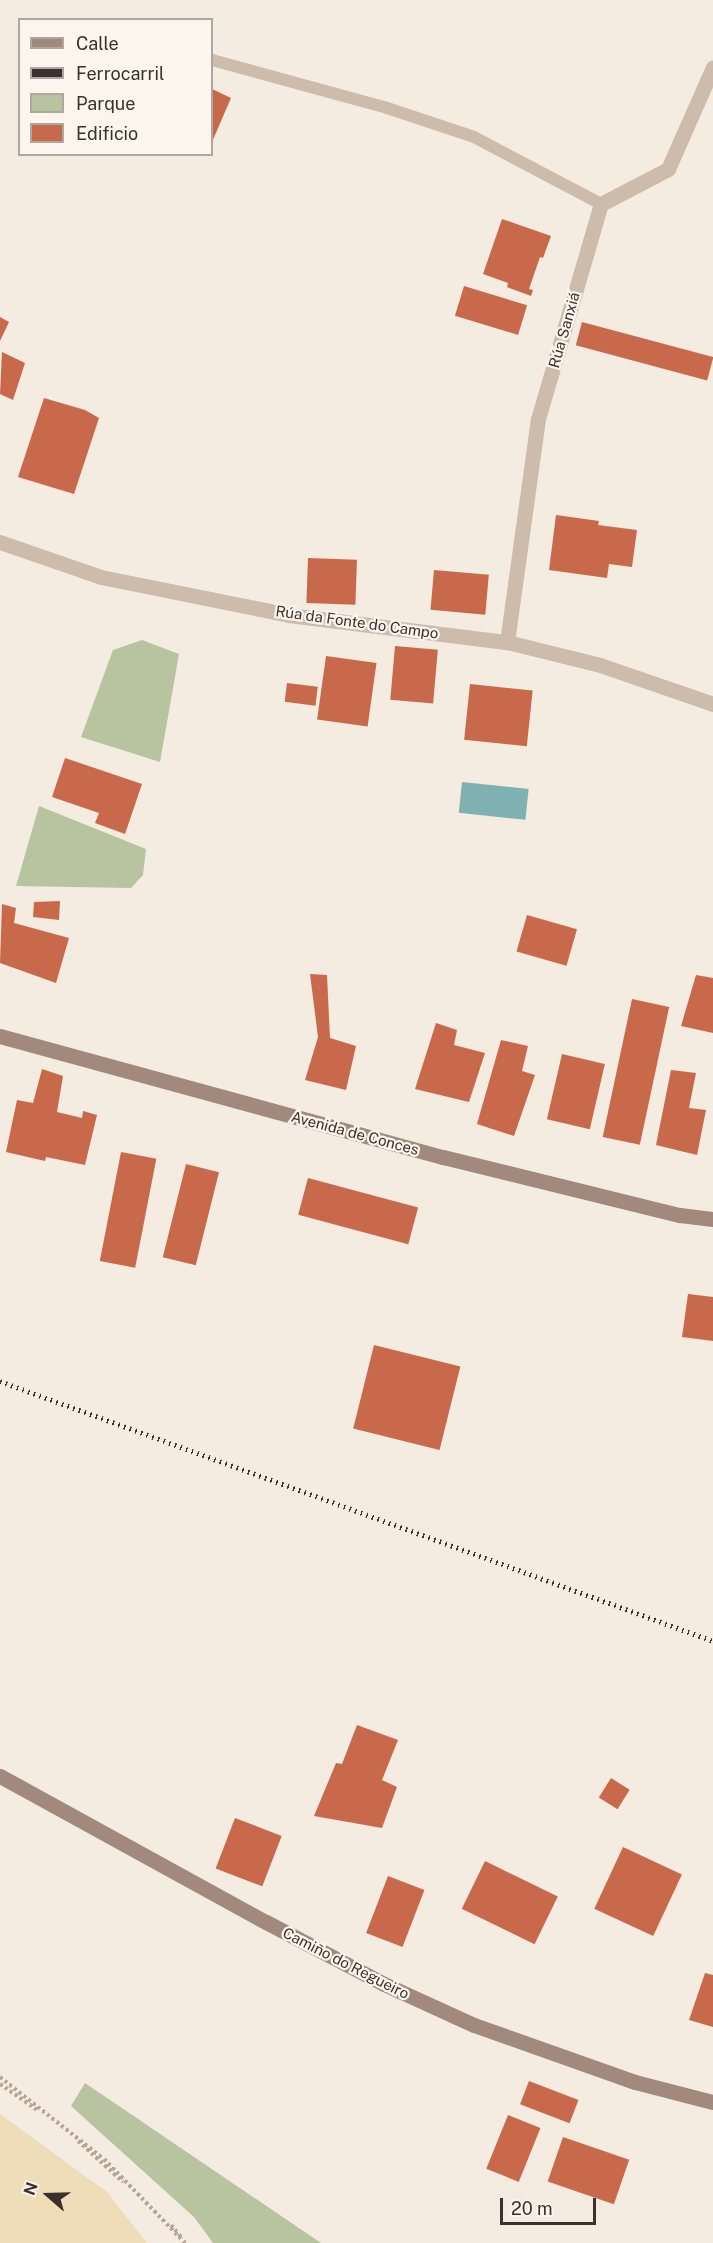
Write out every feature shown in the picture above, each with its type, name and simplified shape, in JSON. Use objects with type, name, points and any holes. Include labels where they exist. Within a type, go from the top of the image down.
[{"type":"street","points":[[601,204],[668,169],[713,67]]},
{"type":"street","name":"Rúa Sanxiá","points":[[507,642],[538,419],[601,204]]},
{"type":"street","name":"Rúa da Fonte do Campo","points":[[0,542],[101,577],[278,612],[507,642],[600,665],[713,705]]},
{"type":"street","name":"Avenida de Conces","points":[[0,1036],[443,1157],[668,1212],[713,1219]]},
{"type":"street","name":"Camiño do Regueiro","points":[[0,1776],[325,1953],[474,2025],[635,2082],[713,2102]]},
{"type":"lane","points":[[213,60],[387,108],[474,137],[601,204]]},
{"type":"path","points":[[0,2077],[104,2159],[186,2243]]},
{"type":"path","points":[[0,2084],[59,2125],[178,2232],[186,2243]]},
{"type":"green space","points":[[142,640],[179,654],[160,762],[81,737],[113,650]]},
{"type":"green space","points":[[39,806],[146,849],[143,875],[131,888],[16,886]]},
{"type":"green space","points":[[85,2083],[321,2243],[213,2243],[194,2217],[71,2106]]},
{"type":"sand","points":[[0,2114],[107,2192],[147,2243],[0,2243]]},
{"type":"water","points":[[462,782],[529,789],[525,820],[459,813]]},
{"type":"building","points":[[213,89],[231,98],[213,140]]},
{"type":"building","points":[[502,219],[551,236],[543,258],[540,257],[529,289],[533,290],[531,296],[507,287],[508,283],[483,274]]},
{"type":"building","points":[[464,286],[527,305],[518,335],[455,316]]},
{"type":"building","points":[[0,317],[9,322],[0,341]]},
{"type":"building","points":[[582,322],[713,357],[707,380],[576,345]]},
{"type":"building","points":[[2,352],[25,363],[13,400],[0,394]]},
{"type":"building","points":[[44,398],[85,410],[99,418],[74,494],[18,477]]},
{"type":"building","points":[[556,515],[599,521],[598,525],[637,530],[632,567],[609,564],[607,578],[549,570]]},
{"type":"building","points":[[308,558],[357,560],[355,605],[306,603]]},
{"type":"building","points":[[434,570],[489,575],[485,615],[431,610]]},
{"type":"building","points":[[395,646],[438,650],[433,704],[390,700]]},
{"type":"building","points":[[326,656],[377,663],[368,726],[317,719]]},
{"type":"building","points":[[287,683],[318,687],[315,706],[285,702]]},
{"type":"building","points":[[470,684],[533,691],[527,746],[464,740]]},
{"type":"building","points":[[65,758],[142,784],[125,834],[95,823],[99,813],[52,797]]},
{"type":"building","points":[[60,901],[59,920],[33,917],[34,902]]},
{"type":"building","points":[[2,904],[16,908],[14,923],[69,938],[56,983],[0,963]]},
{"type":"building","points":[[527,915],[577,929],[567,966],[517,952]]},
{"type":"building","points":[[310,974],[327,975],[330,1038],[356,1046],[346,1090],[305,1080],[318,1037]]},
{"type":"building","points":[[696,975],[713,978],[713,1033],[681,1026]]},
{"type":"building","points":[[632,999],[669,1007],[640,1145],[603,1137]]},
{"type":"building","points":[[436,1023],[457,1030],[454,1045],[485,1053],[469,1102],[415,1089]]},
{"type":"building","points":[[501,1040],[528,1046],[522,1071],[535,1075],[514,1136],[477,1124]]},
{"type":"building","points":[[562,1054],[605,1064],[590,1129],[547,1119]]},
{"type":"building","points":[[42,1069],[63,1076],[57,1112],[82,1118],[83,1111],[97,1115],[85,1165],[46,1157],[45,1161],[6,1152],[17,1100],[33,1103]]},
{"type":"building","points":[[671,1070],[696,1073],[689,1108],[706,1110],[697,1155],[656,1145]]},
{"type":"building","points":[[121,1152],[156,1159],[135,1268],[100,1261]]},
{"type":"building","points":[[186,1164],[219,1172],[196,1265],[163,1257]]},
{"type":"building","points":[[308,1178],[418,1208],[408,1244],[298,1215]]},
{"type":"building","points":[[688,1294],[713,1297],[713,1341],[682,1337]]},
{"type":"building","points":[[374,1345],[460,1367],[440,1450],[353,1428]]},
{"type":"building","points":[[357,1725],[398,1740],[382,1780],[397,1787],[382,1828],[314,1816],[336,1763],[342,1764]]},
{"type":"building","points":[[611,1778],[630,1790],[617,1809],[599,1798]]},
{"type":"building","points":[[235,1818],[282,1836],[262,1886],[216,1868]]},
{"type":"building","points":[[623,1847],[682,1874],[653,1936],[594,1909]]},
{"type":"building","points":[[485,1861],[558,1897],[535,1944],[462,1909]]},
{"type":"building","points":[[388,1876],[424,1890],[403,1947],[366,1933]]},
{"type":"building","points":[[705,1973],[713,1975],[713,2027],[689,2020]]},
{"type":"building","points":[[529,2081],[578,2100],[570,2123],[520,2104]]},
{"type":"building","points":[[508,2115],[540,2128],[519,2182],[486,2169]]},
{"type":"building","points":[[563,2137],[629,2160],[614,2204],[548,2181]]},
{"type":"railway","points":[[0,1381],[713,1641]]}]
